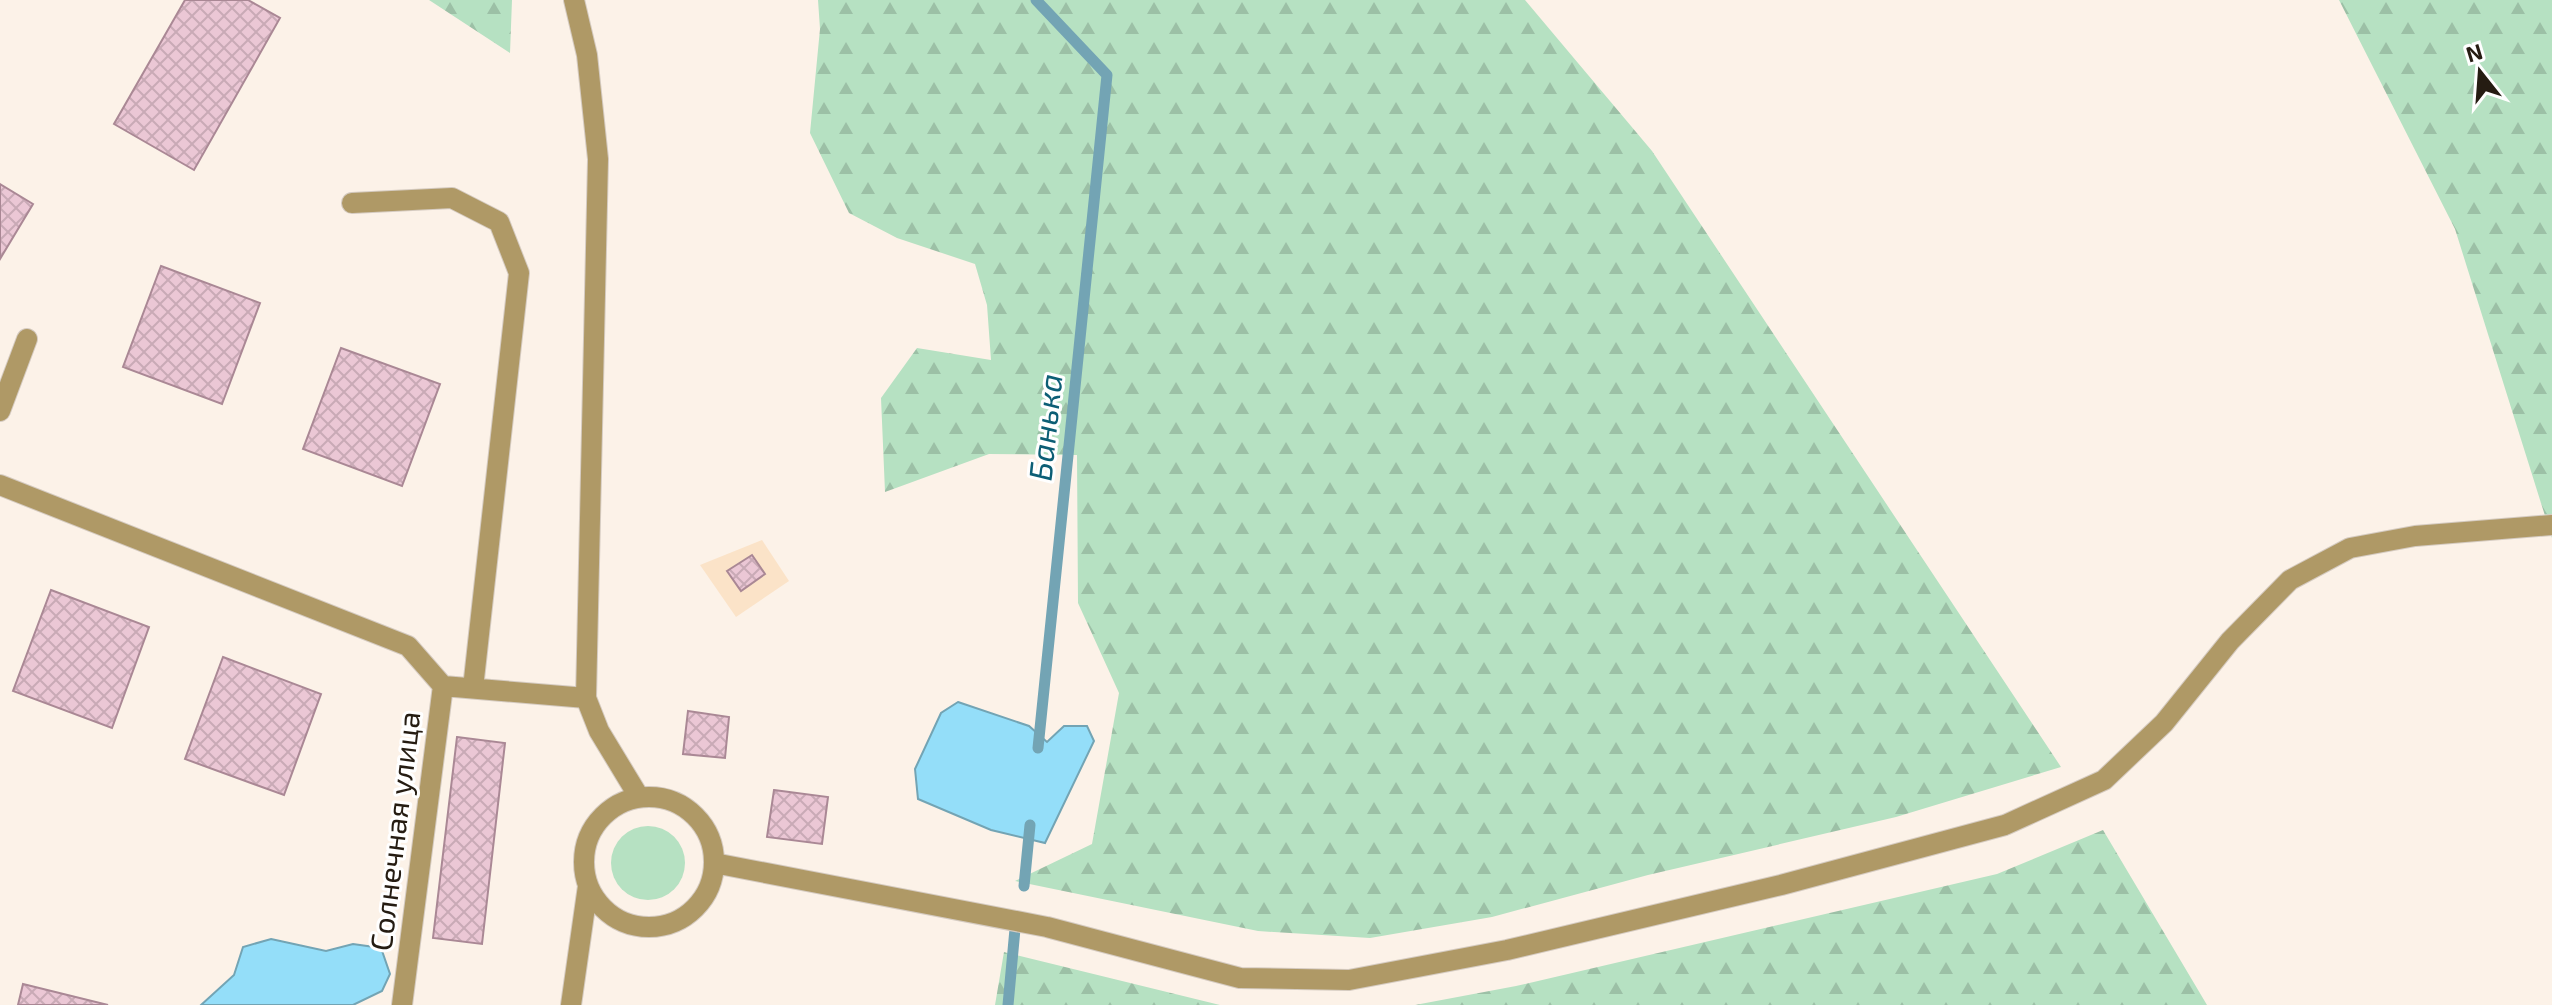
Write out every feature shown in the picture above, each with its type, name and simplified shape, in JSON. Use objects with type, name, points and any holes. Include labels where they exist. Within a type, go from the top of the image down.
[{"type":"street","points":[[574,0],[587,55],[598,159],[586,698],[599,731],[639,797]]},
{"type":"street","points":[[352,203],[452,198],[499,222],[519,273],[473,688]]},
{"type":"street","points":[[0,411],[27,339]]},
{"type":"street","points":[[0,485],[408,646],[443,686]]},
{"type":"street","points":[[714,863],[1047,927],[1240,978],[1349,980],[1378,975],[1553,940],[1781,885],[2005,825],[2104,780],[2164,723],[2230,641],[2290,580],[2350,548],[2415,536],[2552,525]]},
{"type":"street","name":"Солнечная улица","points":[[402,1005],[443,686],[586,698]]},
{"type":"street","points":[[571,1005],[588,886],[583,865],[586,843],[594,826],[614,807],[639,797],[658,797],[692,813],[708,836],[714,863],[708,889],[701,901],[686,915],[669,923],[630,925],[605,910],[588,886]]},
{"type":"shaded area","points":[[762,540],[789,581],[736,617],[700,565]]},
{"type":"green space","points":[[429,0],[512,0],[510,53]]},
{"type":"green space","points":[[818,0],[1525,0],[1652,151],[2061,767],[1896,817],[1648,875],[1492,917],[1370,938],[1258,931],[1015,881],[1092,844],[1119,693],[1078,603],[1077,455],[989,454],[885,492],[881,398],[917,348],[991,360],[987,305],[975,264],[897,238],[849,213],[810,133],[820,29]]},
{"type":"green space","points":[[2339,0],[2552,0],[2552,538],[2455,229]]},
{"type":"green space","points":[[641,826],[655,826],[669,832],[679,842],[685,863],[683,877],[669,894],[655,900],[641,900],[627,894],[617,884],[611,870],[611,856],[617,842],[627,832]]},
{"type":"green space","points":[[2103,830],[2207,1005],[1415,1005],[1516,986],[1997,874]]},
{"type":"green space","points":[[1004,952],[1220,1005],[995,1005]]},
{"type":"water","points":[[958,702],[1029,726],[1047,742],[1064,726],[1087,726],[1094,741],[1045,843],[991,830],[918,799],[915,769],[941,713]]},
{"type":"water","points":[[271,939],[326,951],[353,944],[381,948],[390,974],[382,991],[353,1005],[201,1005],[234,975],[243,947]]},
{"type":"building","points":[[185,0],[248,0],[280,18],[194,170],[114,124]]},
{"type":"building","points":[[0,184],[33,204],[0,259]]},
{"type":"building","points":[[161,266],[260,303],[222,404],[123,367]]},
{"type":"building","points":[[341,348],[440,384],[402,486],[303,449]]},
{"type":"building","points":[[752,555],[765,574],[741,591],[727,571]]},
{"type":"building","points":[[51,590],[149,627],[112,728],[13,691]]},
{"type":"building","points":[[223,657],[321,694],[284,795],[185,759]]},
{"type":"building","points":[[688,711],[729,717],[725,758],[683,754]]},
{"type":"building","points":[[457,737],[505,743],[482,944],[433,938]]},
{"type":"building","points":[[774,790],[828,797],[822,844],[767,837]]},
{"type":"building","points":[[23,984],[108,1005],[18,1005]]},
{"type":"waterway","name":"Банька","points":[[1036,0],[1107,75],[1038,748]]},
{"type":"waterway","name":"Банька","points":[[1024,886],[1030,825]]},
{"type":"waterway","name":"Банька","points":[[1008,1005],[1015,929]]}]
